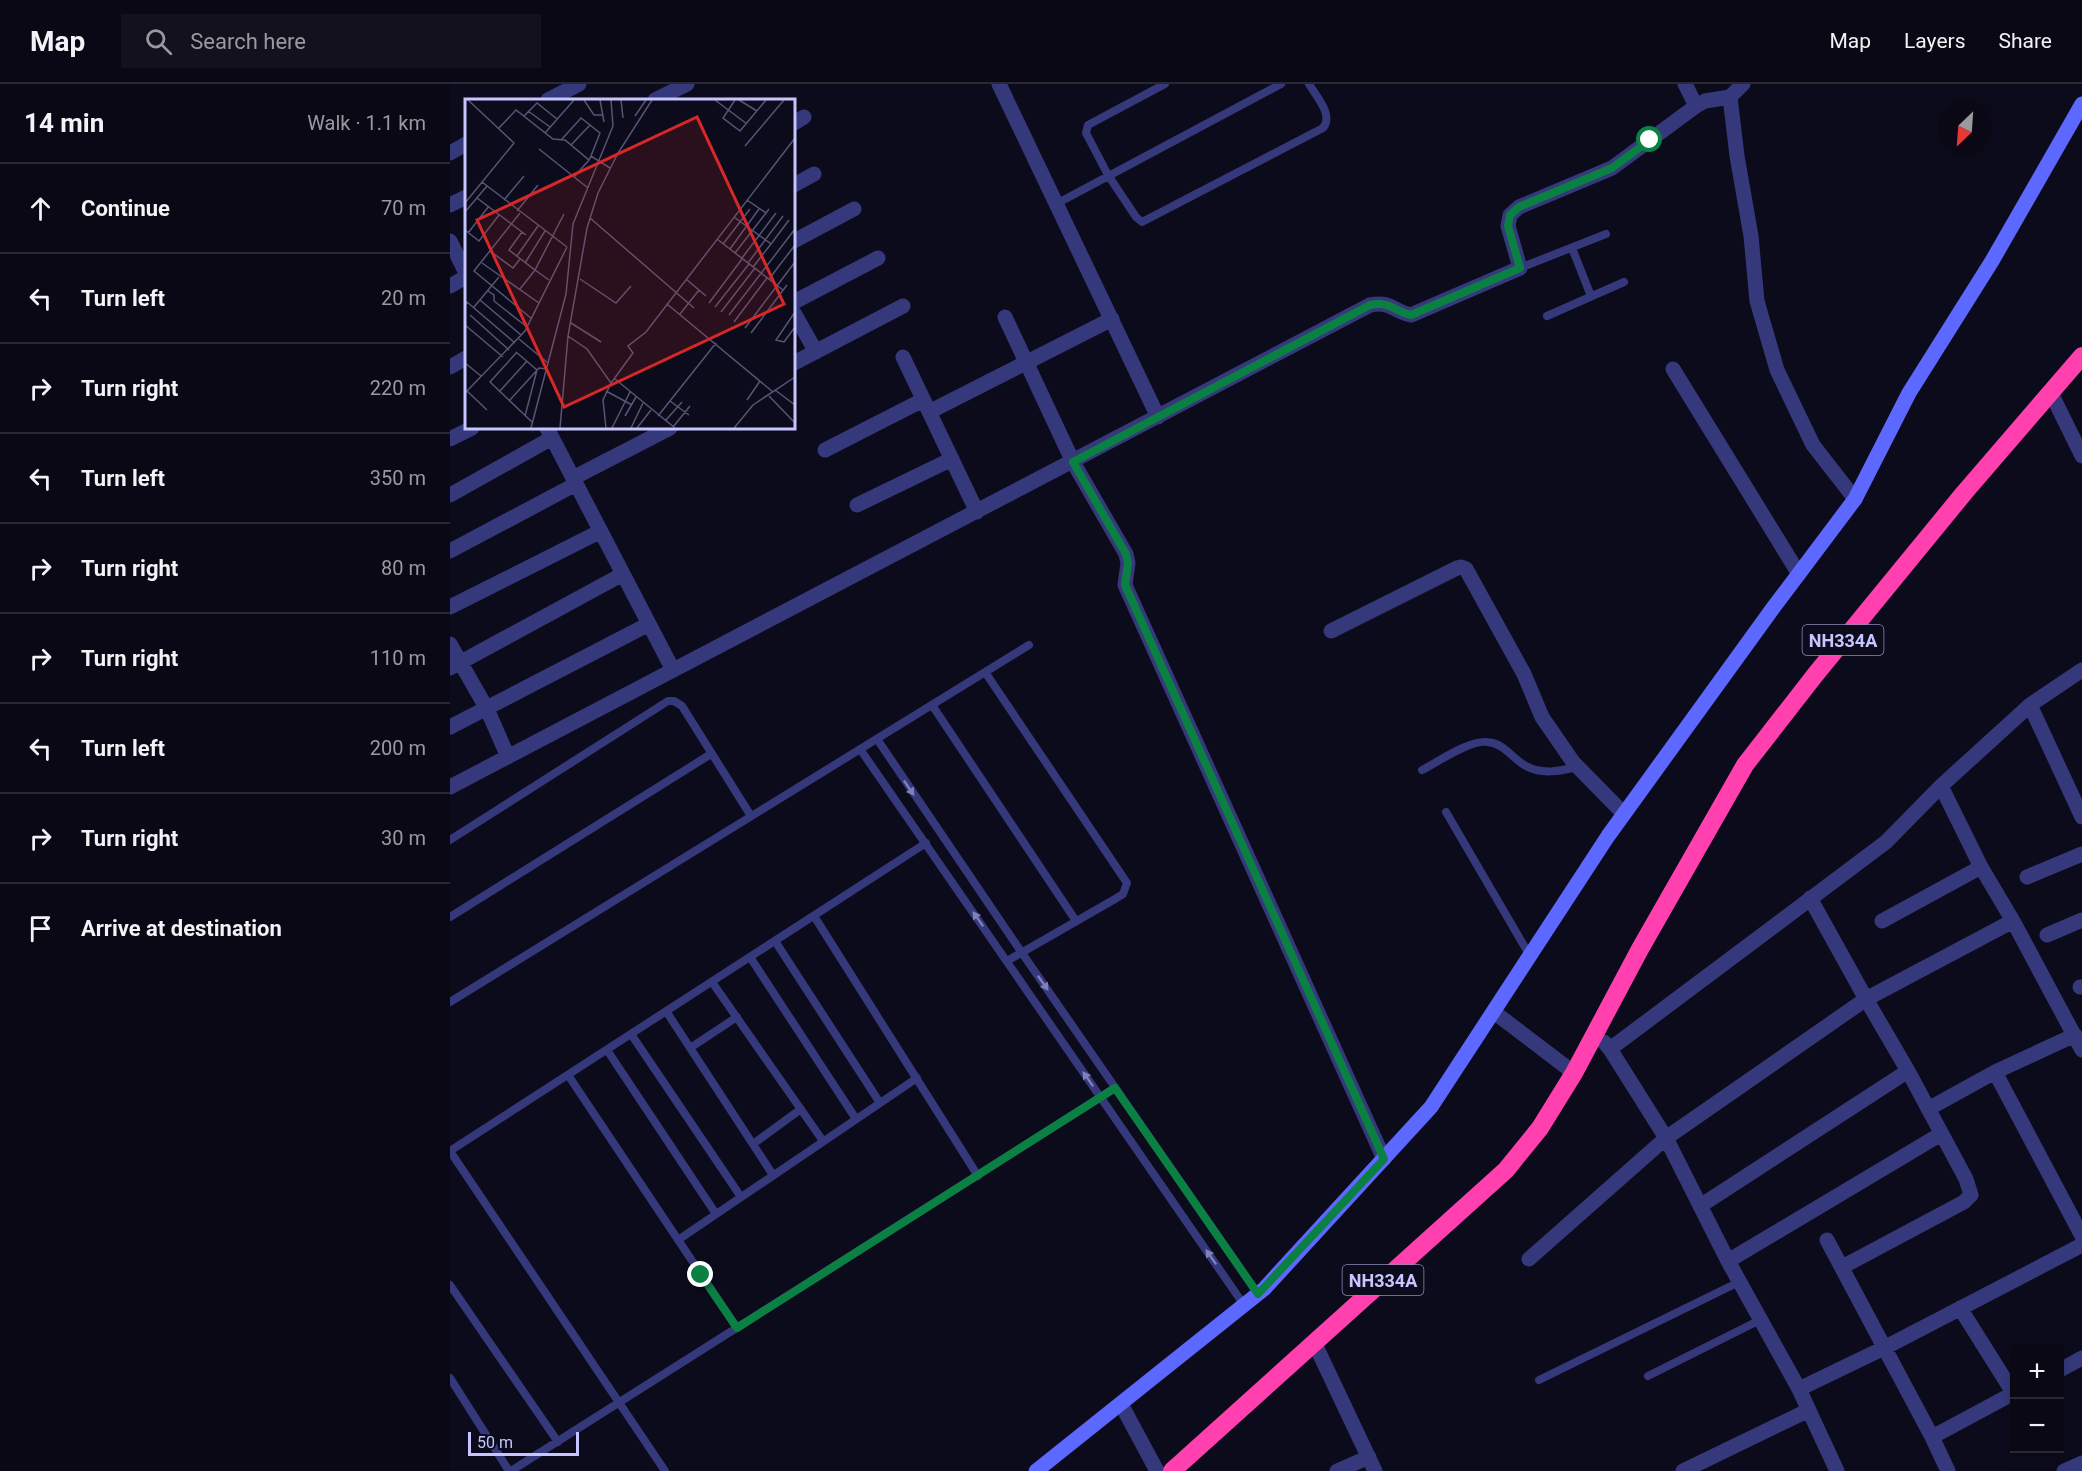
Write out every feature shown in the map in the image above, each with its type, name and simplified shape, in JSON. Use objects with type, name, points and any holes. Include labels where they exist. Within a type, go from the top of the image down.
[{"type":"highway","name":"NH334A","points":[[1172,1471],[1506,1170],[1540,1128],[1574,1073],[1594,1033],[1745,765],[1815,675],[1964,493],[2081,360]]},
{"type":"street","points":[[550,99],[579,84]]},
{"type":"street","points":[[656,99],[687,84]]},
{"type":"street","points":[[999,84],[1158,417]]},
{"type":"street","points":[[1685,84],[1696,106]]},
{"type":"street","points":[[450,787],[1370,305],[1380,303],[1391,305],[1411,315],[1520,268],[1508,226],[1510,215],[1519,207],[1612,168],[1696,106],[1705,101],[1730,97],[1743,84]]},
{"type":"street","points":[[1730,97],[1737,156],[1751,236],[1756,301],[1777,370],[1814,445],[1855,500]]},
{"type":"street","points":[[1036,1471],[1258,1294],[1431,1107],[1624,814],[1855,500],[1909,393],[1992,261],[2082,104]]},
{"type":"street","points":[[450,153],[465,145]]},
{"type":"street","points":[[795,184],[814,174]]},
{"type":"street","points":[[450,205],[465,198]]},
{"type":"street","points":[[795,240],[854,209]]},
{"type":"street","points":[[450,241],[465,273]]},
{"type":"street","points":[[795,301],[878,258]]},
{"type":"street","points":[[450,286],[465,276]]},
{"type":"street","points":[[795,362],[903,306]]},
{"type":"street","points":[[795,315],[816,352]]},
{"type":"street","points":[[1005,317],[1073,462],[1126,554],[1128,563],[1125,585],[1384,1159]]},
{"type":"street","points":[[825,450],[1026,361],[1112,319]]},
{"type":"street","points":[[903,357],[977,512]]},
{"type":"street","points":[[450,367],[465,359]]},
{"type":"street","points":[[1673,369],[1799,574]]},
{"type":"street","points":[[2051,393],[2082,456]]},
{"type":"street","points":[[450,439],[470,429]]},
{"type":"street","points":[[450,551],[668,429]]},
{"type":"street","points":[[450,495],[550,431],[673,670]]},
{"type":"street","points":[[857,505],[952,459]]},
{"type":"street","points":[[450,607],[601,531]]},
{"type":"street","points":[[1331,631],[1457,568],[1466,569],[1524,674],[1542,717],[1578,767],[1624,814]]},
{"type":"street","points":[[455,665],[623,574]]},
{"type":"street","points":[[450,727],[649,624]]},
{"type":"street","points":[[450,644],[455,665],[487,709],[508,757]]},
{"type":"street","points":[[1610,1049],[1886,842],[1941,786],[2030,705],[2081,675]]},
{"type":"street","points":[[2030,705],[2082,817]]},
{"type":"street","points":[[1941,786],[1981,867],[2013,921],[2082,1050]]},
{"type":"street","points":[[2027,877],[2082,854]]},
{"type":"street","points":[[1882,921],[1981,867]]},
{"type":"street","points":[[1810,898],[1929,1109],[1966,1179],[1971,1195],[1968,1199],[1842,1267]]},
{"type":"street","points":[[2047,935],[2082,920]]},
{"type":"street","points":[[1530,1259],[1666,1138],[1866,999],[2013,921]]},
{"type":"street","points":[[1494,1012],[1574,1073]]},
{"type":"street","points":[[1594,1033],[1610,1049],[1666,1138],[1739,1282],[1799,1389],[1837,1471]]},
{"type":"street","points":[[1929,1109],[1995,1072],[2075,1035]]},
{"type":"street","points":[[1700,1206],[1908,1071]]},
{"type":"street","points":[[1995,1072],[2082,1236]]},
{"type":"street","points":[[1728,1261],[1941,1134]]},
{"type":"street","points":[[1827,1240],[1948,1471]]},
{"type":"street","points":[[1799,1389],[1884,1348],[2082,1245]]},
{"type":"street","points":[[1960,1308],[2010,1388]]},
{"type":"street","points":[[1314,1342],[1372,1464],[1337,1471]]},
{"type":"street","points":[[2064,1368],[2082,1358]]},
{"type":"street","points":[[1932,1437],[2010,1396]]},
{"type":"street","points":[[1121,1404],[1157,1471]]},
{"type":"street","points":[[1683,1471],[1809,1410]]},
{"type":"street","points":[[2064,1471],[2082,1463]]},
{"type":"lane","points":[[1165,84],[1088,125],[1086,137],[1136,217],[1145,222],[1323,128],[1327,119],[1325,111],[1309,84]]},
{"type":"lane","points":[[1056,204],[1281,84]]},
{"type":"lane","points":[[1520,268],[1606,234]]},
{"type":"lane","points":[[1572,248],[1591,296]]},
{"type":"lane","points":[[1547,316],[1624,282]]},
{"type":"lane","points":[[450,1002],[1029,645]]},
{"type":"lane","points":[[986,672],[1127,882],[1123,894],[1007,961]]},
{"type":"lane","points":[[450,840],[668,701],[674,701],[682,706],[751,816]]},
{"type":"lane","points":[[932,705],[1076,921]]},
{"type":"lane","points":[[876,739],[1258,1294]]},
{"type":"lane","points":[[1422,770],[1470,745],[1485,741],[1506,749],[1524,765],[1536,770],[1557,772],[1578,767]]},
{"type":"lane","points":[[860,749],[1244,1305]]},
{"type":"lane","points":[[450,917],[711,754]]},
{"type":"lane","points":[[1446,812],[1530,956]]},
{"type":"lane","points":[[665,1471],[450,1151],[926,843]]},
{"type":"lane","points":[[814,916],[978,1176]]},
{"type":"lane","points":[[775,941],[879,1103]]},
{"type":"lane","points":[[750,957],[856,1119]]},
{"type":"lane","points":[[712,982],[823,1141]]},
{"type":"lane","points":[[666,1011],[773,1175]]},
{"type":"lane","points":[[690,1048],[737,1017]]},
{"type":"lane","points":[[631,1034],[741,1197]]},
{"type":"lane","points":[[607,1050],[716,1214]]},
{"type":"lane","points":[[568,1075],[737,1328]]},
{"type":"lane","points":[[678,1240],[917,1078]]},
{"type":"lane","points":[[450,1378],[510,1471],[1115,1088]]},
{"type":"lane","points":[[753,1144],[801,1109]]},
{"type":"lane","points":[[1539,1380],[1739,1282]]},
{"type":"lane","points":[[450,1285],[558,1442]]},
{"type":"lane","points":[[1648,1376],[1760,1320]]},
{"type":"route","points":[[701,1275],[737,1328],[1115,1088],[1258,1294],[1384,1159],[1125,585],[1128,563],[1126,554],[1073,462],[1370,305],[1380,303],[1391,305],[1411,315],[1520,268],[1510,237],[1508,220],[1510,215],[1519,207],[1612,168],[1650,140]]}]
